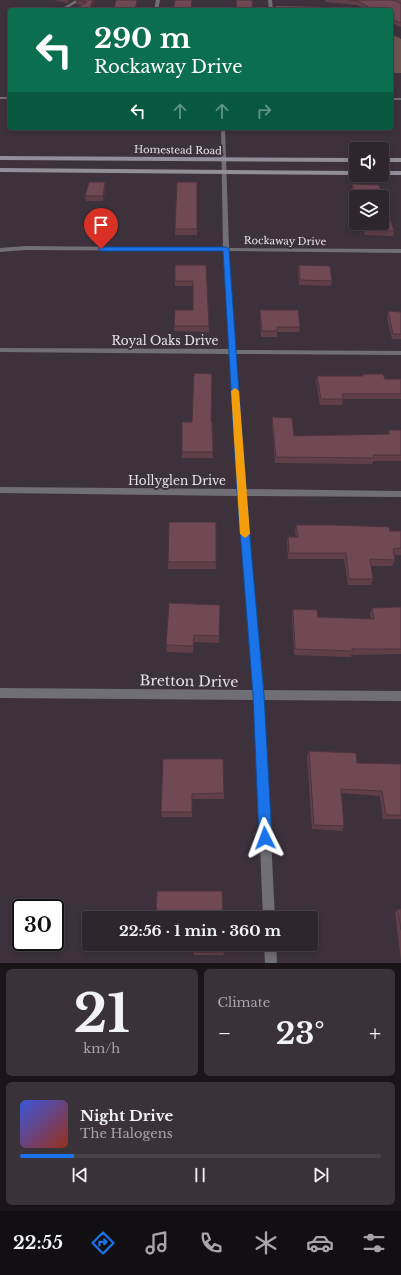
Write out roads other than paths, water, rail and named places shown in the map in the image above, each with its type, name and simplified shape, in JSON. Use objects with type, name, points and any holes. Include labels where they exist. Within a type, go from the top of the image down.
[{"type":"main road","name":"Homestead Road","points":[[0,158],[349,160]]},
{"type":"main road","points":[[44,170],[47,158]]},
{"type":"main road","points":[[389,160],[401,160]]},
{"type":"main road","name":"Homestead Road","points":[[0,170],[349,172]]},
{"type":"main road","points":[[389,173],[401,173]]},
{"type":"street","points":[[65,8],[79,0]]},
{"type":"street","points":[[224,130],[226,249],[232,352],[238,416],[241,492],[258,695],[269,911]]},
{"type":"street","name":"Rockaway Drive","points":[[0,250],[226,249],[401,251]]},
{"type":"street","name":"Royal Oaks Drive","points":[[0,350],[401,354]]},
{"type":"street","name":"Hollyglen Drive","points":[[0,490],[401,494]]},
{"type":"street","name":"Bretton Drive","points":[[0,693],[401,696]]},
{"type":"street","points":[[270,951],[271,963]]}]
